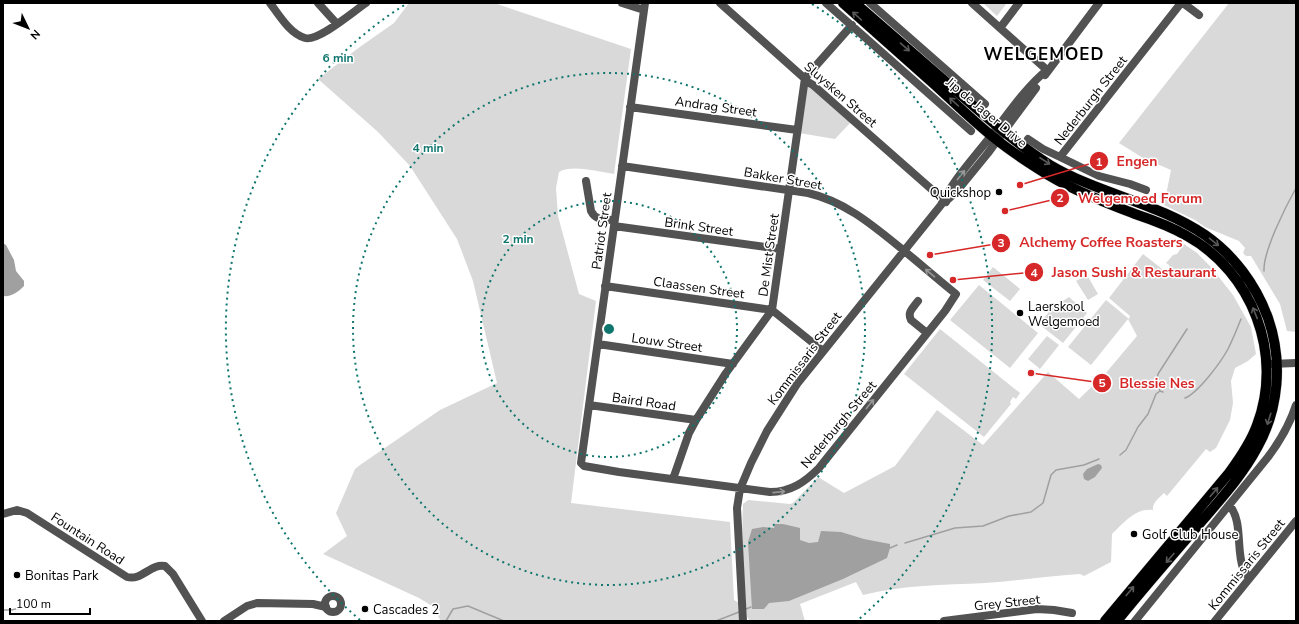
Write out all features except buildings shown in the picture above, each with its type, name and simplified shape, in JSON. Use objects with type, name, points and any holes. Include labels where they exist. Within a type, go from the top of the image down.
[{"type":"main road","name":"Jip de Jager Drive","points":[[843,3],[994,138],[1039,170],[1095,198],[1166,225],[1206,248],[1224,264],[1239,283],[1260,324],[1264,342],[1277,380],[1272,410],[1265,430],[1252,456],[1233,484],[1117,621]]},
{"type":"main road","name":"Jip de Jager Drive","points":[[855,3],[1001,129],[1052,166],[1077,179],[1182,221],[1216,243],[1247,276],[1266,311],[1274,341],[1272,364],[1261,414],[1254,432],[1239,460],[1213,493],[1105,621]]},
{"type":"main road","points":[[1108,192],[1123,202],[1161,217],[1164,219],[1166,225]]},
{"type":"street","points":[[270,3],[289,27],[305,38],[317,37],[338,24],[366,3]]},
{"type":"street","points":[[318,3],[338,24]]},
{"type":"street","points":[[622,3],[644,7]]},
{"type":"street","name":"Sluysken Street","points":[[720,3],[944,202]]},
{"type":"street","points":[[826,3],[971,132]]},
{"type":"street","points":[[870,3],[985,104]]},
{"type":"street","points":[[972,3],[1047,70]]},
{"type":"street","points":[[1000,28],[1019,3]]},
{"type":"street","name":"Kommissaris Street","points":[[743,621],[737,508],[740,489],[767,431],[796,384],[944,202],[957,191],[1036,79],[1047,70],[1099,3]]},
{"type":"street","points":[[1182,3],[1199,16]]},
{"type":"street","name":"Nederburgh Street","points":[[1146,190],[1099,176],[1060,157],[1182,3]]},
{"type":"street","name":"Patriot Street","points":[[581,463],[644,7]]},
{"type":"street","points":[[805,78],[852,26]]},
{"type":"street","name":"De Mist Street","points":[[673,479],[696,420],[733,364],[772,310],[805,78]]},
{"type":"street","name":"Andrag Street","points":[[630,106],[797,130]]},
{"type":"street","points":[[1028,140],[1042,149],[1060,157]]},
{"type":"street","name":"Bakker Street","points":[[622,166],[821,196],[839,204],[870,224],[956,294]]},
{"type":"street","name":"Brink Street","points":[[586,181],[591,211],[598,219],[614,223],[780,249]]},
{"type":"street","name":"Claassen Street","points":[[605,286],[772,310]]},
{"type":"street","name":"Nederburgh Street","points":[[581,463],[584,466],[740,489],[777,492],[785,491],[797,486],[807,480],[819,468],[945,311],[956,294]]},
{"type":"street","points":[[918,301],[910,312],[910,317],[911,320],[927,333]]},
{"type":"street","points":[[772,310],[823,351]]},
{"type":"street","name":"Louw Street","points":[[598,344],[733,364]]},
{"type":"street","points":[[1272,364],[1296,363]]},
{"type":"street","name":"Baird Road","points":[[589,405],[696,420]]},
{"type":"street","points":[[1135,621],[1278,443],[1287,427],[1296,405]]},
{"type":"street","points":[[1229,505],[1236,515],[1242,562],[1245,572],[1250,579]]},
{"type":"street","name":"Fountain Road","points":[[3,514],[17,510],[27,513],[127,577],[135,578],[157,566],[165,566],[173,574],[202,621]]},
{"type":"street","name":"Kommissaris Street","points":[[1215,621],[1296,521]]},
{"type":"street","points":[[224,621],[247,606],[256,603],[326,604]]},
{"type":"street","name":"Grey Street","points":[[944,621],[1037,609],[1050,609],[1072,613]]},
{"type":"shaded area","points":[[409,3],[494,3],[631,49],[614,174],[586,169],[565,170],[559,172],[556,188],[558,216],[579,294],[596,301],[571,503],[730,522],[734,600],[739,603],[739,621],[441,621],[438,616],[440,611],[419,598],[323,554],[347,536],[336,513],[355,469],[440,410],[497,383],[473,281],[457,239],[410,166],[378,132],[318,79],[394,23]]},
{"type":"shaded area","points":[[983,3],[1007,3],[997,16]]},
{"type":"shaded area","points":[[1229,3],[1296,3],[1296,332],[1287,331],[1280,304],[1251,256],[1246,256],[1243,253],[1245,248],[1239,241],[1205,227],[1195,220],[1164,205],[1171,170],[1143,158],[1119,143]]},
{"type":"shaded area","points":[[808,87],[810,87],[851,122],[835,139],[799,133]]},
{"type":"shaded area","points":[[3,243],[6,245],[14,260],[16,271],[24,281],[24,286],[15,294],[6,296],[3,296]]},
{"type":"shaded area","points":[[1184,244],[1197,253],[1211,267],[1233,295],[1251,327],[1256,354],[1248,361],[1235,368],[1231,381],[1233,403],[1230,420],[1216,448],[1210,452],[1206,449],[1167,496],[1164,493],[1156,501],[1153,510],[1141,511],[1135,514],[1112,534],[1111,562],[1084,576],[1080,574],[997,582],[923,586],[893,589],[863,595],[856,582],[800,604],[805,621],[750,621],[747,617],[744,575],[742,532],[743,504],[748,500],[793,503],[818,477],[844,493],[895,466],[937,410],[983,445],[1048,372],[1079,399],[1105,374],[1137,336],[1128,319],[1091,365],[1068,347],[1106,300],[1129,319],[1130,316],[1109,298],[1143,254],[1166,272],[1169,265],[1166,263],[1173,255],[1177,254]]},
{"type":"shaded area","points":[[993,267],[1020,289],[1010,301],[983,280]]},
{"type":"shaded area","points":[[1087,275],[1098,294],[1088,300],[1076,281]]},
{"type":"shaded area","points":[[979,285],[1038,333],[1010,368],[950,320]]},
{"type":"shaded area","points":[[1069,297],[1087,313],[1063,343],[1039,324],[1053,307]]},
{"type":"shaded area","points":[[940,329],[1020,393],[1016,399],[1013,397],[1010,402],[1011,404],[984,437],[904,374]]},
{"type":"shaded area","points":[[1047,336],[1059,345],[1040,369],[1028,359]]},
{"type":"shaded area","points":[[1098,464],[1101,465],[1102,468],[1095,477],[1088,481],[1084,479],[1083,474],[1087,469]]},
{"type":"shaded area","points":[[775,524],[783,524],[800,528],[800,540],[809,543],[818,542],[821,531],[841,532],[864,539],[890,544],[890,548],[887,558],[843,579],[789,601],[769,603],[764,609],[752,609],[748,542],[752,529],[763,527],[774,528]]},
{"type":"waterway","points":[[1264,271],[1267,252],[1271,241],[1296,188]]},
{"type":"waterway","points":[[1185,398],[1202,384],[1220,361],[1228,349],[1241,319]]},
{"type":"waterway","points":[[1160,391],[1157,379],[1158,374],[1187,329]]},
{"type":"waterway","points":[[1120,455],[1126,450],[1138,427],[1148,414],[1156,394],[1160,391],[1163,392]]},
{"type":"waterway","points":[[905,543],[955,528],[983,526],[1009,516],[1031,512],[1043,503],[1051,475],[1056,470],[1084,465],[1099,459]]},
{"type":"waterway","points":[[890,548],[897,545]]},
{"type":"waterway","points":[[446,621],[453,609],[468,606],[504,621]]},
{"type":"waterway","points":[[3,610],[25,607]]},
{"type":"waterway","points":[[746,609],[751,607]]},
{"type":"waterway","points":[[716,621],[739,612]]},
{"type":"place","name":"Engen","points":[[1020,185]]},
{"type":"place","name":"Quickshop","points":[[999,192]]},
{"type":"place","name":"Welgemoed Forum","points":[[1005,211]]},
{"type":"place","name":"Alchemy Coffee Roasters","points":[[930,255]]},
{"type":"place","name":"Jason Sushi & Restaurant","points":[[953,280]]},
{"type":"place","name":"Laerskool Welgemoed","points":[[1020,313]]},
{"type":"place","name":"Blessie Nes","points":[[1031,373]]},
{"type":"place","name":"Golf Club House","points":[[1134,534]]},
{"type":"place","name":"Bonitas Park","points":[[17,575]]},
{"type":"place","name":"Cascades 2","points":[[365,609]]},
{"type":"district","name":"WELGEMOED","points":[[1044,54]]}]
